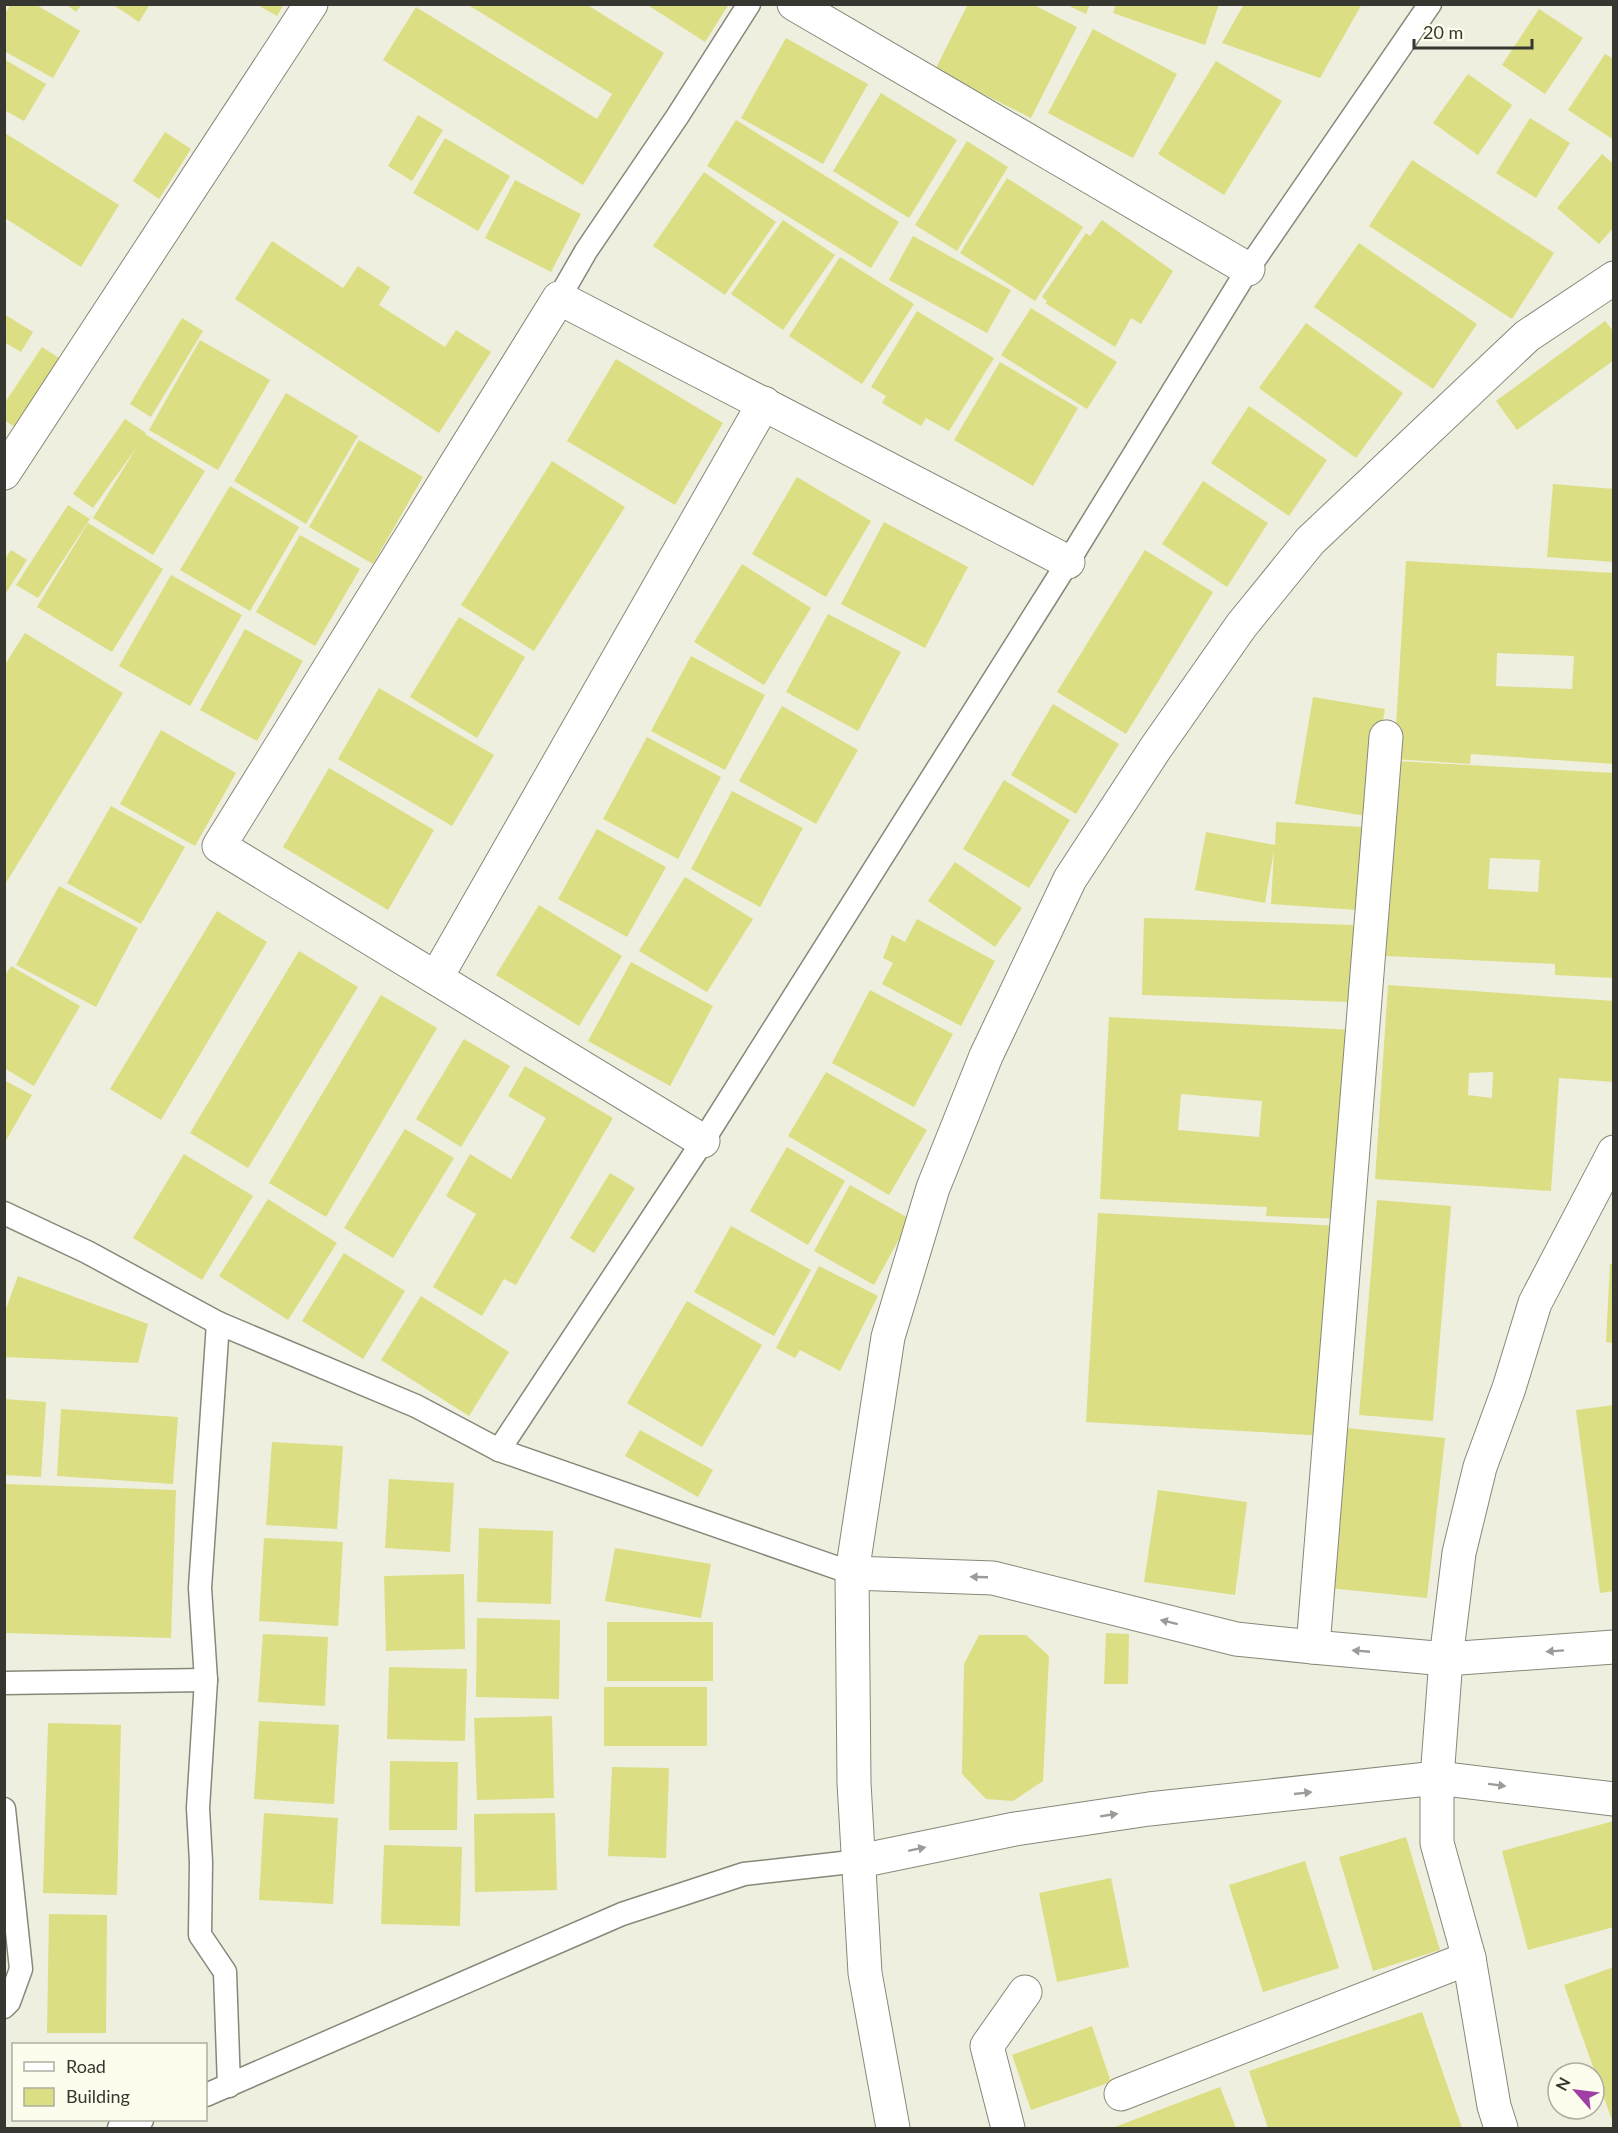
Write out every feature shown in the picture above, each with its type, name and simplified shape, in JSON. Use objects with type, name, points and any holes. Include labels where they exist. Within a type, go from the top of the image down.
[{"type":"street","points":[[4,473],[311,4]]},
{"type":"street","points":[[794,4],[1248,269]]},
{"type":"street","points":[[893,2128],[865,1973],[854,1783],[852,1573],[888,1337],[933,1188],[986,1056],[1070,879],[1155,749],[1235,635],[1310,541],[1527,336],[1614,278]]},
{"type":"street","points":[[703,1141],[219,846],[558,298],[1068,562]]},
{"type":"street","points":[[436,978],[764,403]]},
{"type":"street","points":[[1313,1647],[1386,737]]},
{"type":"street","points":[[1501,2128],[1494,2106],[1469,1958],[1437,1843],[1437,1778],[1446,1659],[1459,1553],[1480,1467],[1509,1388],[1535,1303],[1614,1152]]},
{"type":"street","points":[[852,1573],[993,1578],[1236,1639],[1313,1647],[1446,1659],[1614,1647]]},
{"type":"street","points":[[860,1862],[1015,1829],[1149,1809],[1437,1778],[1614,1800]]},
{"type":"street","points":[[1121,2094],[1469,1958]]},
{"type":"street","points":[[1008,2128],[987,2046],[1025,1992]]},
{"type":"lane","points":[[558,298],[586,251],[677,117],[749,4]]},
{"type":"lane","points":[[499,1450],[703,1141],[1068,562],[1248,269],[1430,4]]},
{"type":"lane","points":[[4,1214],[87,1252],[218,1323],[416,1406],[499,1450],[852,1573]]},
{"type":"lane","points":[[218,1323],[200,1588],[206,1680],[198,1808],[201,1862],[200,1935],[225,1972],[229,2086]]},
{"type":"lane","points":[[4,1683],[206,1680]]},
{"type":"lane","points":[[4,1809],[21,1968],[9,2002],[4,2007]]},
{"type":"lane","points":[[207,2095],[622,1914],[744,1874],[860,1862]]},
{"type":"lane","points":[[119,2128],[139,2121]]},
{"type":"building","points":[[11,4],[35,4],[80,31],[53,78],[4,51],[4,15]]},
{"type":"building","points":[[66,4],[82,4],[76,12]]},
{"type":"building","points":[[112,4],[150,4],[139,22]]},
{"type":"building","points":[[256,4],[284,4],[277,16]]},
{"type":"building","points":[[467,4],[586,4],[664,53],[583,185],[383,60],[416,7],[597,119],[612,94]]},
{"type":"building","points":[[646,4],[729,4],[705,42]]},
{"type":"building","points":[[968,4],[1032,4],[1077,27],[1031,118],[935,70]]},
{"type":"building","points":[[1065,4],[1090,4],[1086,14]]},
{"type":"building","points":[[1116,4],[1219,4],[1205,45],[1113,13]]},
{"type":"building","points":[[1244,4],[1362,4],[1320,78],[1222,43]]},
{"type":"building","points":[[1539,9],[1583,38],[1545,94],[1502,65]]},
{"type":"building","points":[[1093,29],[1177,74],[1133,158],[1048,113]]},
{"type":"building","points":[[786,38],[868,84],[823,164],[741,118]]},
{"type":"building","points":[[1605,54],[1614,59],[1614,140],[1568,110]]},
{"type":"building","points":[[4,59],[46,84],[24,121],[4,110]]},
{"type":"building","points":[[1216,61],[1282,101],[1224,195],[1158,154]]},
{"type":"building","points":[[1468,74],[1512,105],[1478,155],[1433,123]]},
{"type":"building","points":[[881,93],[957,140],[909,218],[833,171]]},
{"type":"building","points":[[418,115],[443,130],[412,181],[388,166]]},
{"type":"building","points":[[1530,118],[1570,143],[1536,198],[1496,173]]},
{"type":"building","points":[[736,120],[899,222],[871,268],[707,166]]},
{"type":"building","points":[[165,132],[191,149],[159,199],[133,181]]},
{"type":"building","points":[[5,133],[119,205],[81,267],[5,218]]},
{"type":"building","points":[[445,138],[510,176],[478,231],[413,193]]},
{"type":"building","points":[[967,141],[1008,167],[957,251],[915,225]]},
{"type":"building","points":[[1602,154],[1614,164],[1614,227],[1599,244],[1557,208]]},
{"type":"building","points":[[1412,160],[1554,253],[1512,319],[1369,226]]},
{"type":"building","points":[[704,172],[776,222],[725,295],[653,246]]},
{"type":"building","points":[[1007,178],[1083,227],[1035,301],[960,253]]},
{"type":"building","points":[[515,180],[581,214],[551,272],[485,238]]},
{"type":"building","points":[[783,220],[835,255],[783,330],[731,294]]},
{"type":"building","points":[[1102,220],[1173,271],[1141,324],[1131,318],[1115,347],[1045,303],[1047,301],[1042,297],[1086,233],[1090,236]]},
{"type":"building","points":[[913,236],[1011,290],[987,333],[889,280]]},
{"type":"building","points":[[272,241],[343,288],[358,266],[390,287],[379,305],[445,347],[456,330],[491,352],[439,433],[235,299]]},
{"type":"building","points":[[1359,243],[1477,324],[1433,389],[1314,307]]},
{"type":"building","points":[[840,257],[914,304],[862,384],[789,336]]},
{"type":"building","points":[[1031,308],[1117,362],[1087,409],[1001,355]]},
{"type":"building","points":[[917,311],[994,358],[949,431],[926,418],[921,426],[882,403],[886,396],[871,387]]},
{"type":"building","points":[[4,314],[33,332],[21,352],[4,342]]},
{"type":"building","points":[[182,318],[203,331],[151,417],[130,404]]},
{"type":"building","points":[[1605,321],[1614,332],[1614,360],[1517,430],[1496,401]]},
{"type":"building","points":[[1306,323],[1403,393],[1356,458],[1259,388]]},
{"type":"building","points":[[200,340],[270,380],[218,470],[149,430]]},
{"type":"building","points":[[42,347],[59,358],[15,427],[4,420],[4,404]]},
{"type":"building","points":[[616,359],[723,423],[675,505],[567,441]]},
{"type":"building","points":[[1000,362],[1078,408],[1033,486],[954,440]]},
{"type":"building","points":[[286,393],[358,436],[306,524],[234,481]]},
{"type":"building","points":[[1249,406],[1327,460],[1289,516],[1211,463]]},
{"type":"building","points":[[125,419],[205,471],[153,555],[93,518],[137,447],[93,508],[73,494]]},
{"type":"building","points":[[359,440],[423,477],[373,564],[309,527]]},
{"type":"building","points":[[552,461],[625,507],[534,651],[461,605]]},
{"type":"building","points":[[797,477],[871,521],[826,597],[752,554]]},
{"type":"building","points":[[1203,481],[1268,523],[1227,587],[1162,544]]},
{"type":"building","points":[[1553,484],[1614,489],[1614,562],[1547,557]]},
{"type":"building","points":[[230,486],[299,527],[250,611],[180,570]]},
{"type":"building","points":[[68,505],[90,519],[38,598],[16,585]]},
{"type":"building","points":[[884,522],[968,567],[925,648],[841,604]]},
{"type":"building","points":[[88,523],[163,569],[112,652],[37,607]]},
{"type":"building","points":[[300,535],[360,569],[315,646],[256,612]]},
{"type":"building","points":[[11,550],[27,560],[4,596],[4,560]]},
{"type":"building","points":[[1145,550],[1213,592],[1126,734],[1057,692]]},
{"type":"building","points":[[1406,561],[1614,573],[1614,764],[1471,754],[1470,764],[1394,759]],"holes":[[[1497,653],[1574,656],[1572,689],[1496,686]]]},
{"type":"building","points":[[742,564],[811,608],[764,685],[694,642]]},
{"type":"building","points":[[171,575],[242,615],[190,706],[119,666]]},
{"type":"building","points":[[828,614],[901,652],[858,731],[786,692]]},
{"type":"building","points":[[459,617],[525,657],[477,738],[410,697]]},
{"type":"building","points":[[245,629],[303,661],[257,741],[200,710]]},
{"type":"building","points":[[25,633],[123,693],[4,886],[4,666]]},
{"type":"building","points":[[691,656],[765,695],[725,770],[651,731]]},
{"type":"building","points":[[379,688],[494,755],[452,826],[338,759]]},
{"type":"building","points":[[1313,697],[1385,709],[1366,816],[1295,804]]},
{"type":"building","points":[[1053,704],[1119,744],[1076,814],[1011,775]]},
{"type":"building","points":[[782,706],[858,750],[816,824],[739,781]]},
{"type":"building","points":[[161,730],[236,773],[195,846],[120,804]]},
{"type":"building","points":[[647,737],[721,777],[678,859],[603,819]]},
{"type":"building","points":[[1396,761],[1614,773],[1614,978],[1555,975],[1555,964],[1386,956]],"holes":[[[1490,858],[1540,860],[1538,892],[1488,889]]]},
{"type":"building","points":[[329,768],[434,830],[388,910],[283,847]]},
{"type":"building","points":[[1004,780],[1070,820],[1029,888],[963,849]]},
{"type":"building","points":[[732,791],[803,828],[760,907],[691,869]]},
{"type":"building","points":[[111,806],[185,847],[141,924],[67,883]]},
{"type":"building","points":[[1276,822],[1363,827],[1357,910],[1271,904],[1274,850],[1265,903],[1195,890],[1206,832],[1275,845]]},
{"type":"building","points":[[597,829],[666,867],[627,937],[558,899]]},
{"type":"building","points":[[955,862],[1022,908],[995,947],[928,901]]},
{"type":"building","points":[[685,877],[753,919],[707,992],[639,951]]},
{"type":"building","points":[[59,886],[138,928],[96,1007],[16,965]]},
{"type":"building","points":[[539,905],[622,956],[579,1026],[496,975]]},
{"type":"building","points":[[217,911],[267,942],[161,1120],[110,1089]]},
{"type":"building","points":[[1144,918],[1353,925],[1353,937],[1360,937],[1350,1002],[1142,995]]},
{"type":"building","points":[[917,919],[995,961],[961,1026],[882,984],[893,963],[883,958],[892,935],[905,942]]},
{"type":"building","points":[[299,951],[358,987],[248,1168],[190,1133]]},
{"type":"building","points":[[631,962],[713,1006],[670,1086],[588,1041]]},
{"type":"building","points":[[11,966],[80,1006],[34,1086],[4,1068],[4,977]]},
{"type":"building","points":[[1388,985],[1614,1001],[1614,1082],[1559,1078],[1551,1191],[1375,1179]],"holes":[[[1493,1072],[1492,1098],[1468,1095],[1469,1073]]]},
{"type":"building","points":[[870,990],[953,1034],[914,1107],[832,1063]]},
{"type":"building","points":[[381,995],[437,1028],[326,1217],[269,1183]]},
{"type":"building","points":[[1109,1017],[1353,1030],[1344,1219],[1266,1216],[1267,1207],[1100,1199]],"holes":[[[1181,1094],[1262,1101],[1259,1137],[1178,1130]]]},
{"type":"building","points":[[464,1039],[510,1066],[461,1147],[416,1119]]},
{"type":"building","points":[[525,1066],[613,1118],[516,1285],[504,1279],[482,1316],[433,1287],[476,1214],[446,1196],[470,1154],[511,1179],[546,1118],[508,1096]]},
{"type":"building","points":[[826,1072],[927,1130],[889,1195],[788,1136]]},
{"type":"building","points":[[4,1080],[32,1095],[4,1144]]},
{"type":"building","points":[[405,1129],[454,1158],[393,1258],[344,1228]]},
{"type":"building","points":[[787,1147],[845,1181],[808,1245],[750,1211]]},
{"type":"building","points":[[184,1154],[253,1196],[202,1280],[133,1238]]},
{"type":"building","points":[[610,1173],[635,1188],[594,1253],[570,1238]]},
{"type":"building","points":[[850,1185],[910,1219],[874,1285],[814,1251]]},
{"type":"building","points":[[268,1199],[337,1243],[288,1320],[219,1276]]},
{"type":"building","points":[[1377,1200],[1451,1206],[1433,1421],[1359,1415]]},
{"type":"building","points":[[1098,1213],[1339,1226],[1326,1436],[1086,1422]]},
{"type":"building","points":[[731,1226],[811,1270],[774,1336],[694,1292]]},
{"type":"building","points":[[344,1253],[405,1291],[363,1359],[302,1321]]},
{"type":"building","points":[[1610,1264],[1614,1264],[1614,1343],[1606,1342]]},
{"type":"building","points":[[819,1266],[878,1296],[840,1371],[800,1350],[795,1358],[776,1348]]},
{"type":"building","points":[[18,1276],[148,1324],[138,1363],[4,1357],[4,1314]]},
{"type":"building","points":[[421,1296],[509,1352],[469,1416],[381,1360]]},
{"type":"building","points":[[687,1301],[762,1345],[702,1447],[627,1403]]},
{"type":"building","points":[[4,1399],[46,1402],[41,1477],[4,1475]]},
{"type":"building","points":[[1614,1405],[1614,1591],[1600,1593],[1576,1410]]},
{"type":"building","points":[[61,1409],[178,1417],[173,1484],[57,1476]]},
{"type":"building","points":[[1347,1428],[1445,1438],[1427,1598],[1329,1588]]},
{"type":"building","points":[[640,1430],[713,1470],[698,1497],[625,1456]]},
{"type":"building","points":[[272,1442],[343,1446],[337,1529],[266,1525]]},
{"type":"building","points":[[389,1479],[454,1483],[450,1552],[385,1548]]},
{"type":"building","points":[[4,1484],[176,1490],[171,1638],[4,1633]]},
{"type":"building","points":[[1158,1490],[1247,1502],[1235,1595],[1144,1582]]},
{"type":"building","points":[[479,1528],[553,1531],[551,1604],[477,1602]]},
{"type":"building","points":[[264,1538],[343,1542],[338,1626],[259,1621]]},
{"type":"building","points":[[615,1548],[711,1564],[701,1618],[605,1601]]},
{"type":"building","points":[[464,1574],[465,1649],[386,1651],[384,1576]]},
{"type":"building","points":[[477,1618],[560,1620],[559,1699],[476,1697]]},
{"type":"building","points":[[607,1622],[713,1622],[713,1681],[607,1681]]},
{"type":"building","points":[[1106,1633],[1129,1634],[1128,1684],[1104,1684]]},
{"type":"building","points":[[263,1634],[328,1637],[325,1706],[258,1702]]},
{"type":"building","points":[[979,1635],[1026,1635],[1049,1656],[1043,1781],[1013,1801],[986,1799],[962,1774],[964,1664]]},
{"type":"building","points":[[389,1667],[467,1669],[465,1741],[387,1739]]},
{"type":"building","points":[[604,1687],[707,1687],[707,1746],[604,1746]]},
{"type":"building","points":[[552,1716],[554,1798],[477,1800],[474,1718]]},
{"type":"building","points":[[259,1721],[339,1725],[334,1804],[254,1799]]},
{"type":"building","points":[[48,1723],[121,1725],[117,1895],[43,1893]]},
{"type":"building","points":[[390,1761],[458,1762],[457,1830],[389,1830]]},
{"type":"building","points":[[612,1767],[669,1768],[666,1858],[608,1856]]},
{"type":"building","points":[[264,1813],[338,1818],[333,1904],[259,1900]]},
{"type":"building","points":[[555,1813],[557,1890],[475,1892],[474,1814]]},
{"type":"building","points":[[1614,1821],[1614,1927],[1528,1950],[1502,1851]]},
{"type":"building","points":[[1406,1837],[1440,1950],[1373,1971],[1339,1857]]},
{"type":"building","points":[[384,1845],[462,1847],[460,1926],[381,1924]]},
{"type":"building","points":[[1305,1861],[1339,1968],[1263,1992],[1229,1885]]},
{"type":"building","points":[[1111,1878],[1129,1967],[1057,1982],[1039,1893]]},
{"type":"building","points":[[49,1914],[107,1915],[106,2033],[47,2033]]},
{"type":"building","points":[[1614,1967],[1614,2123],[1606,2103],[1606,2061],[1591,2061],[1564,1985]]},
{"type":"building","points":[[1422,2012],[1462,2128],[1268,2128],[1249,2071]]},
{"type":"building","points":[[1092,2026],[1111,2082],[1031,2110],[1012,2055]]},
{"type":"building","points":[[1220,2087],[1236,2128],[1112,2128]]}]
